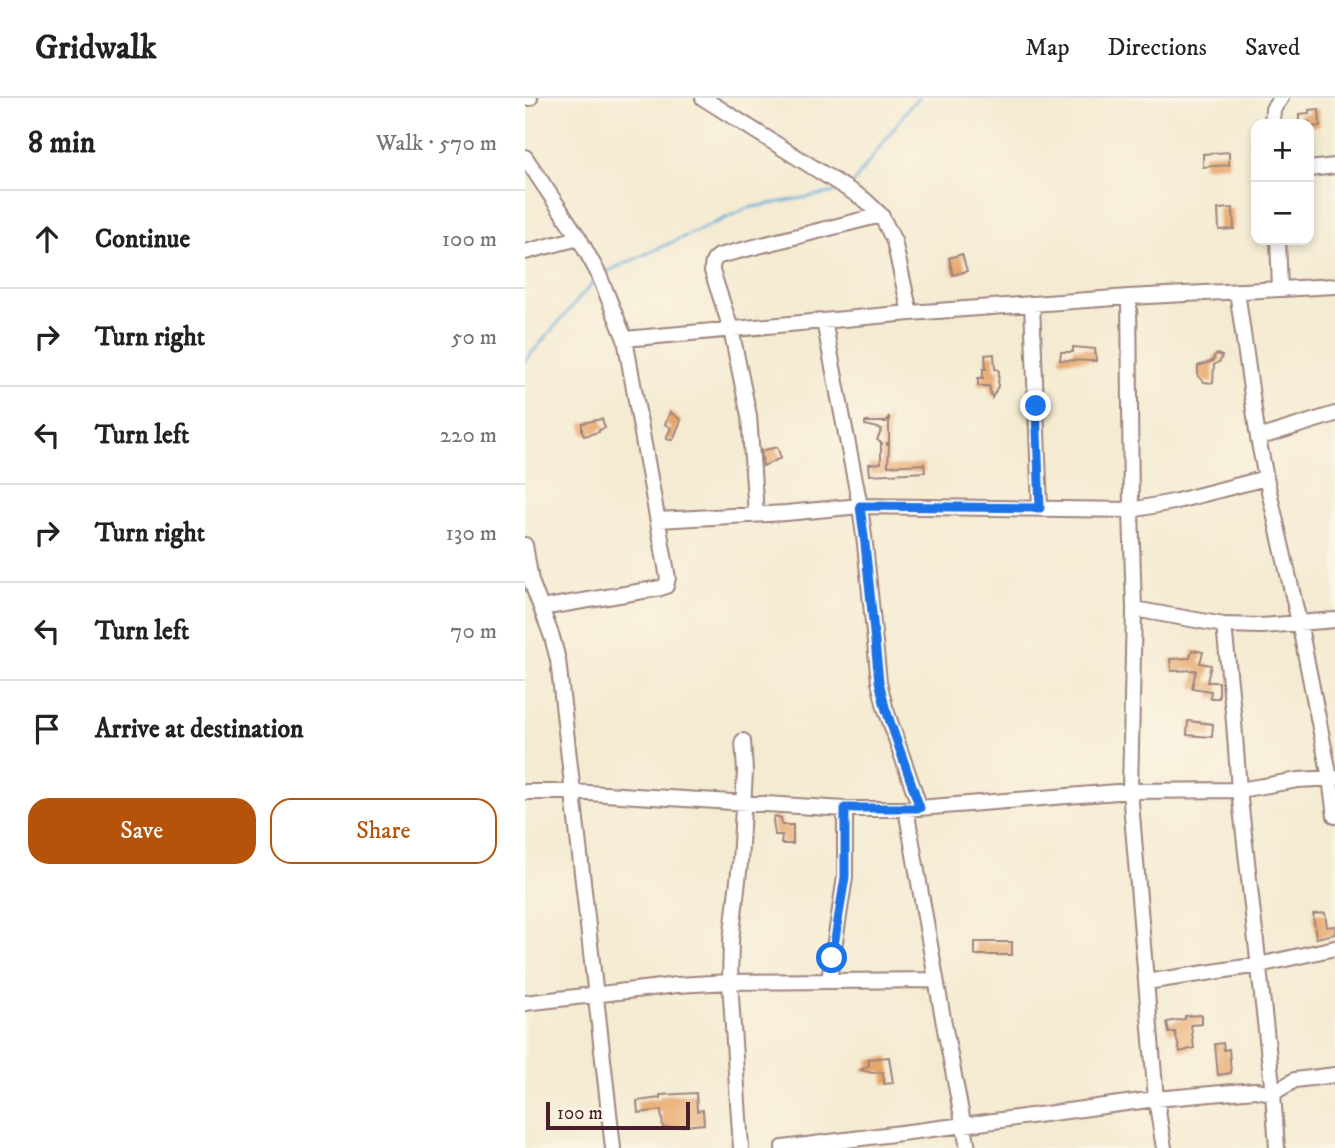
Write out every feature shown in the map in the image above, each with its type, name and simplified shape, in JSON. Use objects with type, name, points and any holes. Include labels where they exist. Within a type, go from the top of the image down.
[{"type":"street","points":[[703,98],[865,200],[881,215],[894,241],[910,313]]},
{"type":"street","points":[[1272,119],[1273,109],[1281,98]]},
{"type":"street","points":[[525,157],[579,238],[599,275],[625,339],[668,573],[668,582],[661,588],[541,607]]},
{"type":"street","points":[[1314,168],[1335,166]]},
{"type":"street","points":[[756,514],[749,416],[731,329],[712,264],[719,256],[881,215]]},
{"type":"street","points":[[525,252],[579,238]]},
{"type":"street","points":[[1278,245],[1280,289]]},
{"type":"street","points":[[625,339],[910,313],[1335,286]]},
{"type":"street","points":[[1237,291],[1258,438],[1332,778],[1335,816]]},
{"type":"street","points":[[1129,297],[1134,609],[1130,791],[1156,1098],[1164,1148]]},
{"type":"street","points":[[1032,304],[1040,508]]},
{"type":"street","points":[[824,321],[860,506],[879,681],[913,809],[936,980],[968,1148]]},
{"type":"street","points":[[1258,438],[1335,414]]},
{"type":"street","points":[[658,520],[860,506],[1131,510],[1266,478]]},
{"type":"street","points":[[525,545],[531,581],[558,660],[613,1148]]},
{"type":"street","points":[[1134,609],[1224,625],[1262,626],[1335,620]]},
{"type":"street","points":[[1224,625],[1277,1148]]},
{"type":"street","points":[[741,1148],[730,982],[745,771],[743,741]]},
{"type":"street","points":[[525,792],[573,792],[845,808],[913,809],[1130,791],[1239,790],[1298,780],[1332,778]]},
{"type":"street","points":[[829,980],[845,877],[845,808]]},
{"type":"street","points":[[1146,982],[1259,965],[1335,948]]},
{"type":"street","points":[[525,1003],[677,985],[730,982],[936,980]]},
{"type":"street","points":[[783,1148],[1156,1098],[1255,1090],[1273,1093],[1295,1080],[1335,1075]]},
{"type":"building","points":[[1319,109],[1320,126],[1314,127],[1314,119],[1299,119],[1299,114],[1309,113],[1309,110]]},
{"type":"building","points":[[1229,152],[1229,165],[1203,167],[1203,154]]},
{"type":"building","points":[[1233,208],[1234,229],[1219,230],[1218,209]]},
{"type":"building","points":[[962,254],[967,271],[953,275],[949,258]]},
{"type":"building","points":[[1073,347],[1095,349],[1096,361],[1060,360],[1061,352],[1073,352]]},
{"type":"building","points":[[994,354],[995,369],[999,370],[998,386],[992,398],[989,386],[978,386],[978,378],[983,378],[983,369],[986,369],[985,355]]},
{"type":"building","points":[[1217,354],[1222,356],[1214,365],[1213,383],[1204,382],[1198,376],[1198,366],[1213,361]]},
{"type":"building","points":[[670,412],[681,420],[673,440],[667,439],[671,428],[665,424]]},
{"type":"building","points":[[889,416],[888,466],[924,464],[925,472],[870,475],[869,464],[881,463],[881,443],[883,444],[877,440],[882,429],[865,425],[865,422],[886,422]]},
{"type":"building","points":[[602,419],[605,428],[584,436],[582,423]]},
{"type":"building","points":[[777,447],[781,458],[763,466],[761,451]]},
{"type":"building","points":[[1192,650],[1203,652],[1200,663],[1211,665],[1207,682],[1219,682],[1219,698],[1210,698],[1211,691],[1192,688],[1196,670],[1171,671],[1170,659],[1190,658]]},
{"type":"building","points":[[1188,721],[1213,724],[1212,737],[1187,735]]},
{"type":"building","points":[[775,816],[781,818],[782,825],[793,825],[793,844],[781,844],[782,835],[775,835]]},
{"type":"building","points":[[1325,913],[1327,927],[1335,926],[1335,934],[1316,938],[1313,914]]},
{"type":"building","points":[[975,942],[1012,942],[1012,955],[975,955]]},
{"type":"building","points":[[1202,1015],[1202,1024],[1191,1025],[1194,1048],[1180,1052],[1175,1032],[1169,1033],[1167,1022],[1185,1019],[1185,1016]]},
{"type":"building","points":[[1223,1043],[1224,1050],[1229,1049],[1231,1073],[1218,1075],[1215,1044]]},
{"type":"building","points":[[889,1057],[893,1083],[884,1084],[883,1072],[861,1070],[869,1065],[868,1059]]},
{"type":"building","points":[[696,1093],[697,1111],[703,1110],[704,1124],[663,1128],[661,1110],[638,1113],[637,1101],[660,1098],[660,1095]]},
{"type":"waterway","points":[[852,185],[910,106],[919,98]]},
{"type":"waterway","points":[[604,273],[748,208],[841,191]]},
{"type":"waterway","points":[[525,361],[596,279]]},
{"type":"route","points":[[832,958],[845,877],[845,808],[920,808],[885,707],[879,681],[860,506],[1040,508],[1036,406]]}]
